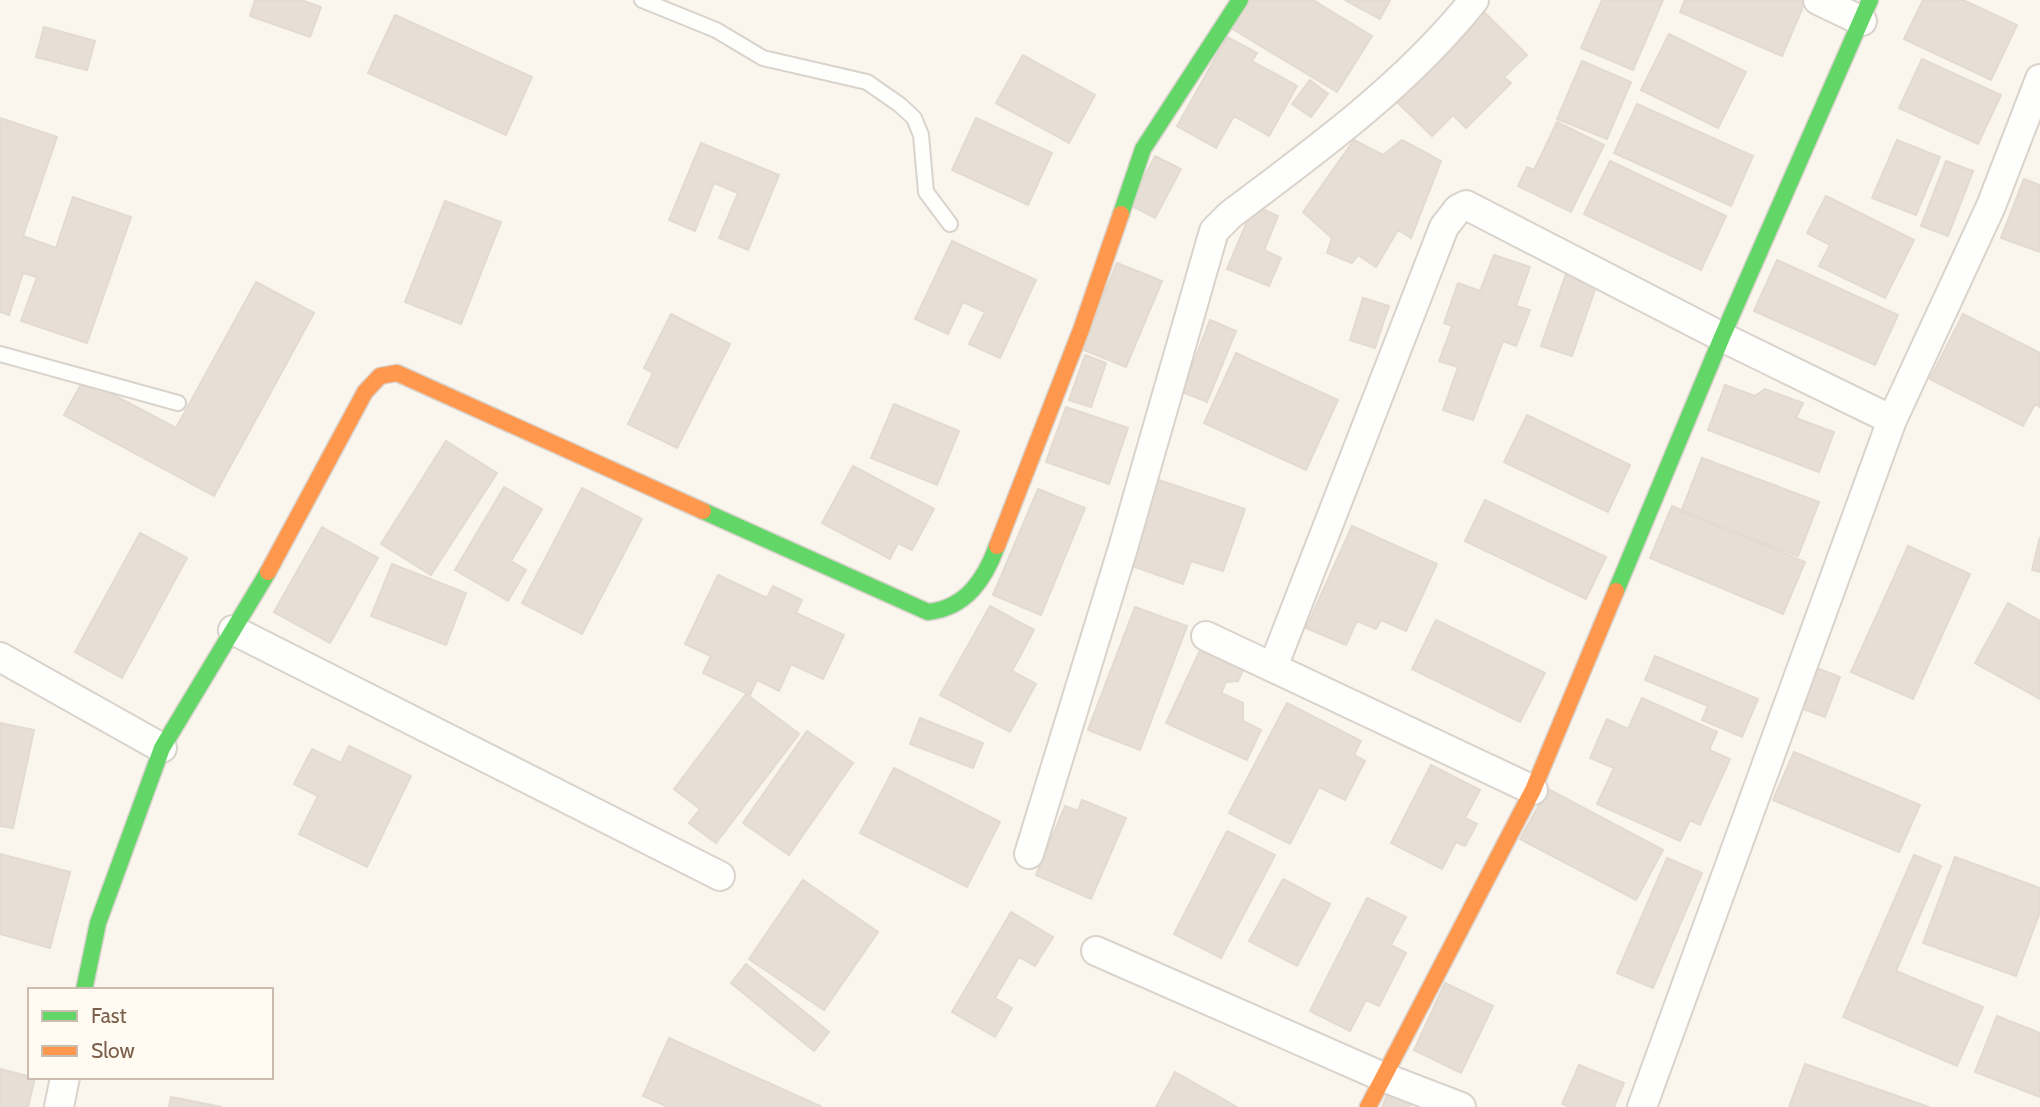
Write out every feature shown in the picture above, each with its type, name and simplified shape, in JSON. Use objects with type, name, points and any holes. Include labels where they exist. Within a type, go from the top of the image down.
[{"type":"street","points":[[84,988],[98,923],[162,748],[274,563],[365,392],[380,376],[397,373],[928,612],[950,611],[987,573],[1081,330],[1143,149],[1240,0]]},
{"type":"street","points":[[1028,854],[1123,548],[1214,231],[1231,214],[1348,126],[1411,69],[1474,0]]},
{"type":"street","points":[[1368,1107],[1533,790],[1722,337],[1866,10],[1818,0]]},
{"type":"street","points":[[1642,1107],[1892,420],[1991,206],[2040,79]]},
{"type":"street","points":[[1273,667],[1444,227],[1458,209],[1466,205],[1722,337],[1892,420]]},
{"type":"street","points":[[233,630],[720,876]]},
{"type":"street","points":[[1206,635],[1533,790]]},
{"type":"street","points":[[0,657],[162,748]]},
{"type":"street","points":[[1096,951],[1384,1077],[1461,1107]]},
{"type":"street","points":[[59,1107],[65,1079]]},
{"type":"lane","points":[[642,0],[716,30],[763,58],[867,82],[900,105],[914,118],[921,135],[926,192],[950,224]]},
{"type":"lane","points":[[0,354],[178,403]]},
{"type":"building","points":[[255,0],[301,0],[321,7],[310,37],[250,16]]},
{"type":"building","points":[[1248,0],[1313,0],[1372,36],[1337,92],[1231,28]]},
{"type":"building","points":[[1345,0],[1390,0],[1380,19]]},
{"type":"building","points":[[1602,0],[1663,0],[1633,70],[1581,48]]},
{"type":"building","points":[[1685,0],[1806,0],[1782,56],[1680,12]]},
{"type":"building","points":[[1923,0],[1963,0],[2017,25],[1991,80],[1904,39]]},
{"type":"building","points":[[1484,12],[1527,55],[1504,77],[1511,83],[1466,128],[1453,115],[1432,136],[1394,99]]},
{"type":"building","points":[[395,15],[532,77],[506,135],[368,73]]},
{"type":"building","points":[[44,27],[95,41],[87,70],[36,57]]},
{"type":"building","points":[[1669,34],[1746,72],[1718,128],[1641,90]]},
{"type":"building","points":[[1227,37],[1257,53],[1252,61],[1297,86],[1269,136],[1234,116],[1216,148],[1177,126]]},
{"type":"building","points":[[1023,55],[1095,95],[1069,143],[996,103]]},
{"type":"building","points":[[1922,59],[2001,95],[1978,144],[1899,108]]},
{"type":"building","points":[[1582,61],[1631,82],[1607,139],[1557,119]]},
{"type":"building","points":[[1310,80],[1328,94],[1311,117],[1292,104]]},
{"type":"building","points":[[1637,104],[1753,156],[1731,206],[1614,153]]},
{"type":"building","points":[[0,118],[57,137],[23,236],[56,248],[73,197],[131,217],[87,343],[21,321],[37,277],[23,273],[9,315],[0,312]]},
{"type":"building","points":[[976,118],[1052,153],[1028,205],[952,170]]},
{"type":"building","points":[[1557,122],[1604,145],[1571,212],[1518,186],[1527,167],[1534,170]]},
{"type":"building","points":[[1354,140],[1383,155],[1402,140],[1441,161],[1411,238],[1398,230],[1376,267],[1358,255],[1352,263],[1327,253],[1332,238],[1303,212]]},
{"type":"building","points":[[1897,140],[1940,157],[1916,215],[1872,198]]},
{"type":"building","points":[[701,143],[779,175],[748,250],[719,238],[738,193],[714,183],[695,231],[669,220]]},
{"type":"building","points":[[1155,156],[1181,169],[1155,218],[1130,205]]},
{"type":"building","points":[[1610,161],[1726,216],[1701,270],[1584,214]]},
{"type":"building","points":[[1946,161],[1973,171],[1948,236],[1921,226]]},
{"type":"building","points":[[2024,179],[2040,185],[2040,252],[2001,238]]},
{"type":"building","points":[[1826,196],[1914,240],[1885,298],[1819,266],[1830,245],[1807,233]]},
{"type":"building","points":[[445,201],[501,222],[461,324],[405,302]]},
{"type":"building","points":[[1254,205],[1278,216],[1264,250],[1281,258],[1269,286],[1227,269]]},
{"type":"building","points":[[952,241],[1036,280],[1000,358],[969,344],[985,312],[963,302],[948,334],[915,319]]},
{"type":"building","points":[[1494,255],[1530,267],[1516,306],[1530,310],[1516,346],[1503,341],[1473,420],[1443,410],[1458,367],[1439,361],[1452,326],[1444,323],[1458,283],[1480,291]]},
{"type":"building","points":[[1777,260],[1898,315],[1875,365],[1754,311]]},
{"type":"building","points":[[1117,263],[1162,281],[1126,367],[1081,349]]},
{"type":"building","points":[[1569,265],[1600,275],[1572,356],[1541,346]]},
{"type":"building","points":[[256,282],[314,313],[214,496],[64,415],[84,379],[176,428]]},
{"type":"building","points":[[1363,298],[1389,306],[1375,348],[1350,340]]},
{"type":"building","points":[[671,314],[730,344],[677,448],[628,424],[653,373],[644,368]]},
{"type":"building","points":[[1963,314],[2040,353],[2040,407],[2035,404],[2023,426],[1930,379]]},
{"type":"building","points":[[1210,320],[1236,331],[1207,402],[1182,392]]},
{"type":"building","points":[[1236,353],[1338,400],[1306,470],[1204,423]]},
{"type":"building","points":[[1085,355],[1106,363],[1091,407],[1069,400]]},
{"type":"building","points":[[1725,385],[1755,396],[1765,389],[1803,403],[1796,418],[1834,432],[1819,472],[1708,430]]},
{"type":"building","points":[[894,404],[959,431],[937,485],[871,458]]},
{"type":"building","points":[[1066,407],[1128,428],[1109,484],[1046,462]]},
{"type":"building","points":[[1527,415],[1630,465],[1608,512],[1504,462]]},
{"type":"building","points":[[446,441],[497,473],[431,575],[381,544]]},
{"type":"building","points":[[1702,458],[1819,502],[1798,556],[1681,512]]},
{"type":"building","points":[[853,466],[934,509],[912,550],[898,543],[890,559],[822,523]]},
{"type":"building","points":[[1156,479],[1245,509],[1223,571],[1191,561],[1183,584],[1126,564]]},
{"type":"building","points":[[504,487],[542,509],[511,561],[526,570],[508,601],[455,570]]},
{"type":"building","points":[[582,488],[642,519],[582,634],[522,603]]},
{"type":"building","points":[[1038,489],[1085,508],[1041,615],[993,595]]},
{"type":"building","points":[[1485,500],[1606,557],[1586,599],[1465,541]]},
{"type":"building","points":[[1672,506],[1805,562],[1783,614],[1650,558]]},
{"type":"building","points":[[1352,526],[1437,564],[1406,631],[1381,620],[1376,629],[1357,621],[1346,645],[1306,628]]},
{"type":"building","points":[[322,527],[378,558],[330,643],[274,612]]},
{"type":"building","points":[[140,533],[187,558],[122,678],[75,652]]},
{"type":"building","points":[[2040,537],[2040,572],[2032,570]]},
{"type":"building","points":[[1908,546],[1970,574],[1913,699],[1851,672]]},
{"type":"building","points":[[392,564],[466,593],[446,645],[371,616]]},
{"type":"building","points":[[718,575],[767,598],[773,586],[802,600],[796,613],[844,635],[823,679],[791,664],[779,691],[757,680],[750,695],[703,673],[711,656],[685,644]]},
{"type":"building","points":[[2008,603],[2040,621],[2040,699],[1975,663]]},
{"type":"building","points":[[990,606],[1034,630],[1012,671],[1036,684],[1010,732],[940,695]]},
{"type":"building","points":[[1135,607],[1187,626],[1140,750],[1088,730]]},
{"type":"building","points":[[1436,620],[1545,673],[1520,722],[1412,669]]},
{"type":"building","points":[[1202,646],[1245,666],[1238,681],[1226,682],[1221,693],[1243,703],[1243,721],[1261,730],[1247,760],[1166,723]]},
{"type":"building","points":[[1655,656],[1758,699],[1742,737],[1702,720],[1708,706],[1645,680]]},
{"type":"building","points":[[1812,666],[1840,677],[1825,717],[1797,707]]},
{"type":"building","points":[[746,694],[799,734],[716,843],[689,823],[700,809],[674,789]]},
{"type":"building","points":[[1642,698],[1717,732],[1709,750],[1730,759],[1700,825],[1690,820],[1680,841],[1597,804],[1614,768],[1590,758],[1607,719],[1628,729]]},
{"type":"building","points":[[1287,703],[1361,741],[1354,755],[1365,761],[1345,800],[1319,787],[1290,844],[1229,813]]},
{"type":"building","points":[[920,718],[983,743],[973,768],[910,744]]},
{"type":"building","points":[[0,723],[34,730],[13,828],[0,826]]},
{"type":"building","points":[[807,731],[853,763],[789,855],[743,823]]},
{"type":"building","points":[[349,746],[411,776],[367,867],[299,834],[318,796],[294,784],[312,749],[341,763]]},
{"type":"building","points":[[1794,752],[1920,805],[1899,852],[1773,800]]},
{"type":"building","points":[[1431,765],[1480,790],[1465,818],[1477,824],[1465,846],[1456,842],[1442,869],[1391,843]]},
{"type":"building","points":[[894,768],[1000,822],[967,887],[860,833]]},
{"type":"building","points":[[1548,789],[1663,850],[1636,900],[1520,839]]},
{"type":"building","points":[[1082,800],[1126,818],[1091,899],[1036,875],[1065,806],[1078,811]]},
{"type":"building","points":[[1227,831],[1275,855],[1221,958],[1174,934]]},
{"type":"building","points":[[0,854],[70,872],[50,948],[0,934]]},
{"type":"building","points":[[1914,855],[1941,866],[1896,971],[1983,1007],[1957,1066],[1843,1017]]},
{"type":"building","points":[[1955,857],[2040,888],[2040,912],[2016,976],[1923,943]]},
{"type":"building","points":[[1667,858],[1702,873],[1653,988],[1617,973]]},
{"type":"building","points":[[1283,879],[1330,904],[1297,966],[1249,941]]},
{"type":"building","points":[[803,880],[878,932],[824,1010],[749,959]]},
{"type":"building","points":[[1367,898],[1406,917],[1391,945],[1406,953],[1379,1006],[1366,1000],[1350,1031],[1310,1011]]},
{"type":"building","points":[[1011,912],[1053,937],[1035,966],[1019,957],[995,998],[1012,1008],[995,1037],[952,1012]]},
{"type":"building","points":[[746,964],[829,1032],[814,1051],[731,983]]},
{"type":"building","points":[[1445,983],[1493,1006],[1461,1073],[1414,1050]]},
{"type":"building","points":[[1997,1016],[2040,1033],[2040,1097],[1975,1072]]},
{"type":"building","points":[[669,1038],[822,1107],[668,1107],[643,1096]]},
{"type":"building","points":[[1805,1064],[1929,1107],[1789,1107]]},
{"type":"building","points":[[1579,1065],[1624,1083],[1614,1107],[1570,1107],[1562,1104]]},
{"type":"building","points":[[0,1069],[35,1079],[28,1107],[0,1107]]},
{"type":"building","points":[[1175,1072],[1237,1107],[1156,1107]]},
{"type":"building","points":[[1389,1090],[1413,1101],[1410,1107],[1382,1107]]},
{"type":"building","points":[[171,1097],[222,1107],[169,1107]]},
{"type":"traffic: fast","points":[[1121,214],[1143,149],[1240,0]]},
{"type":"traffic: fast","points":[[1616,591],[1722,337],[1870,0]]},
{"type":"traffic: fast","points":[[703,511],[928,612],[953,605],[972,590],[987,570],[997,546]]},
{"type":"traffic: fast","points":[[84,988],[98,923],[162,748],[268,572]]},
{"type":"traffic: slow","points":[[997,546],[1081,330],[1121,214]]},
{"type":"traffic: slow","points":[[268,572],[365,392],[380,376],[397,373],[703,511]]},
{"type":"traffic: slow","points":[[1368,1107],[1533,790],[1616,591]]}]
